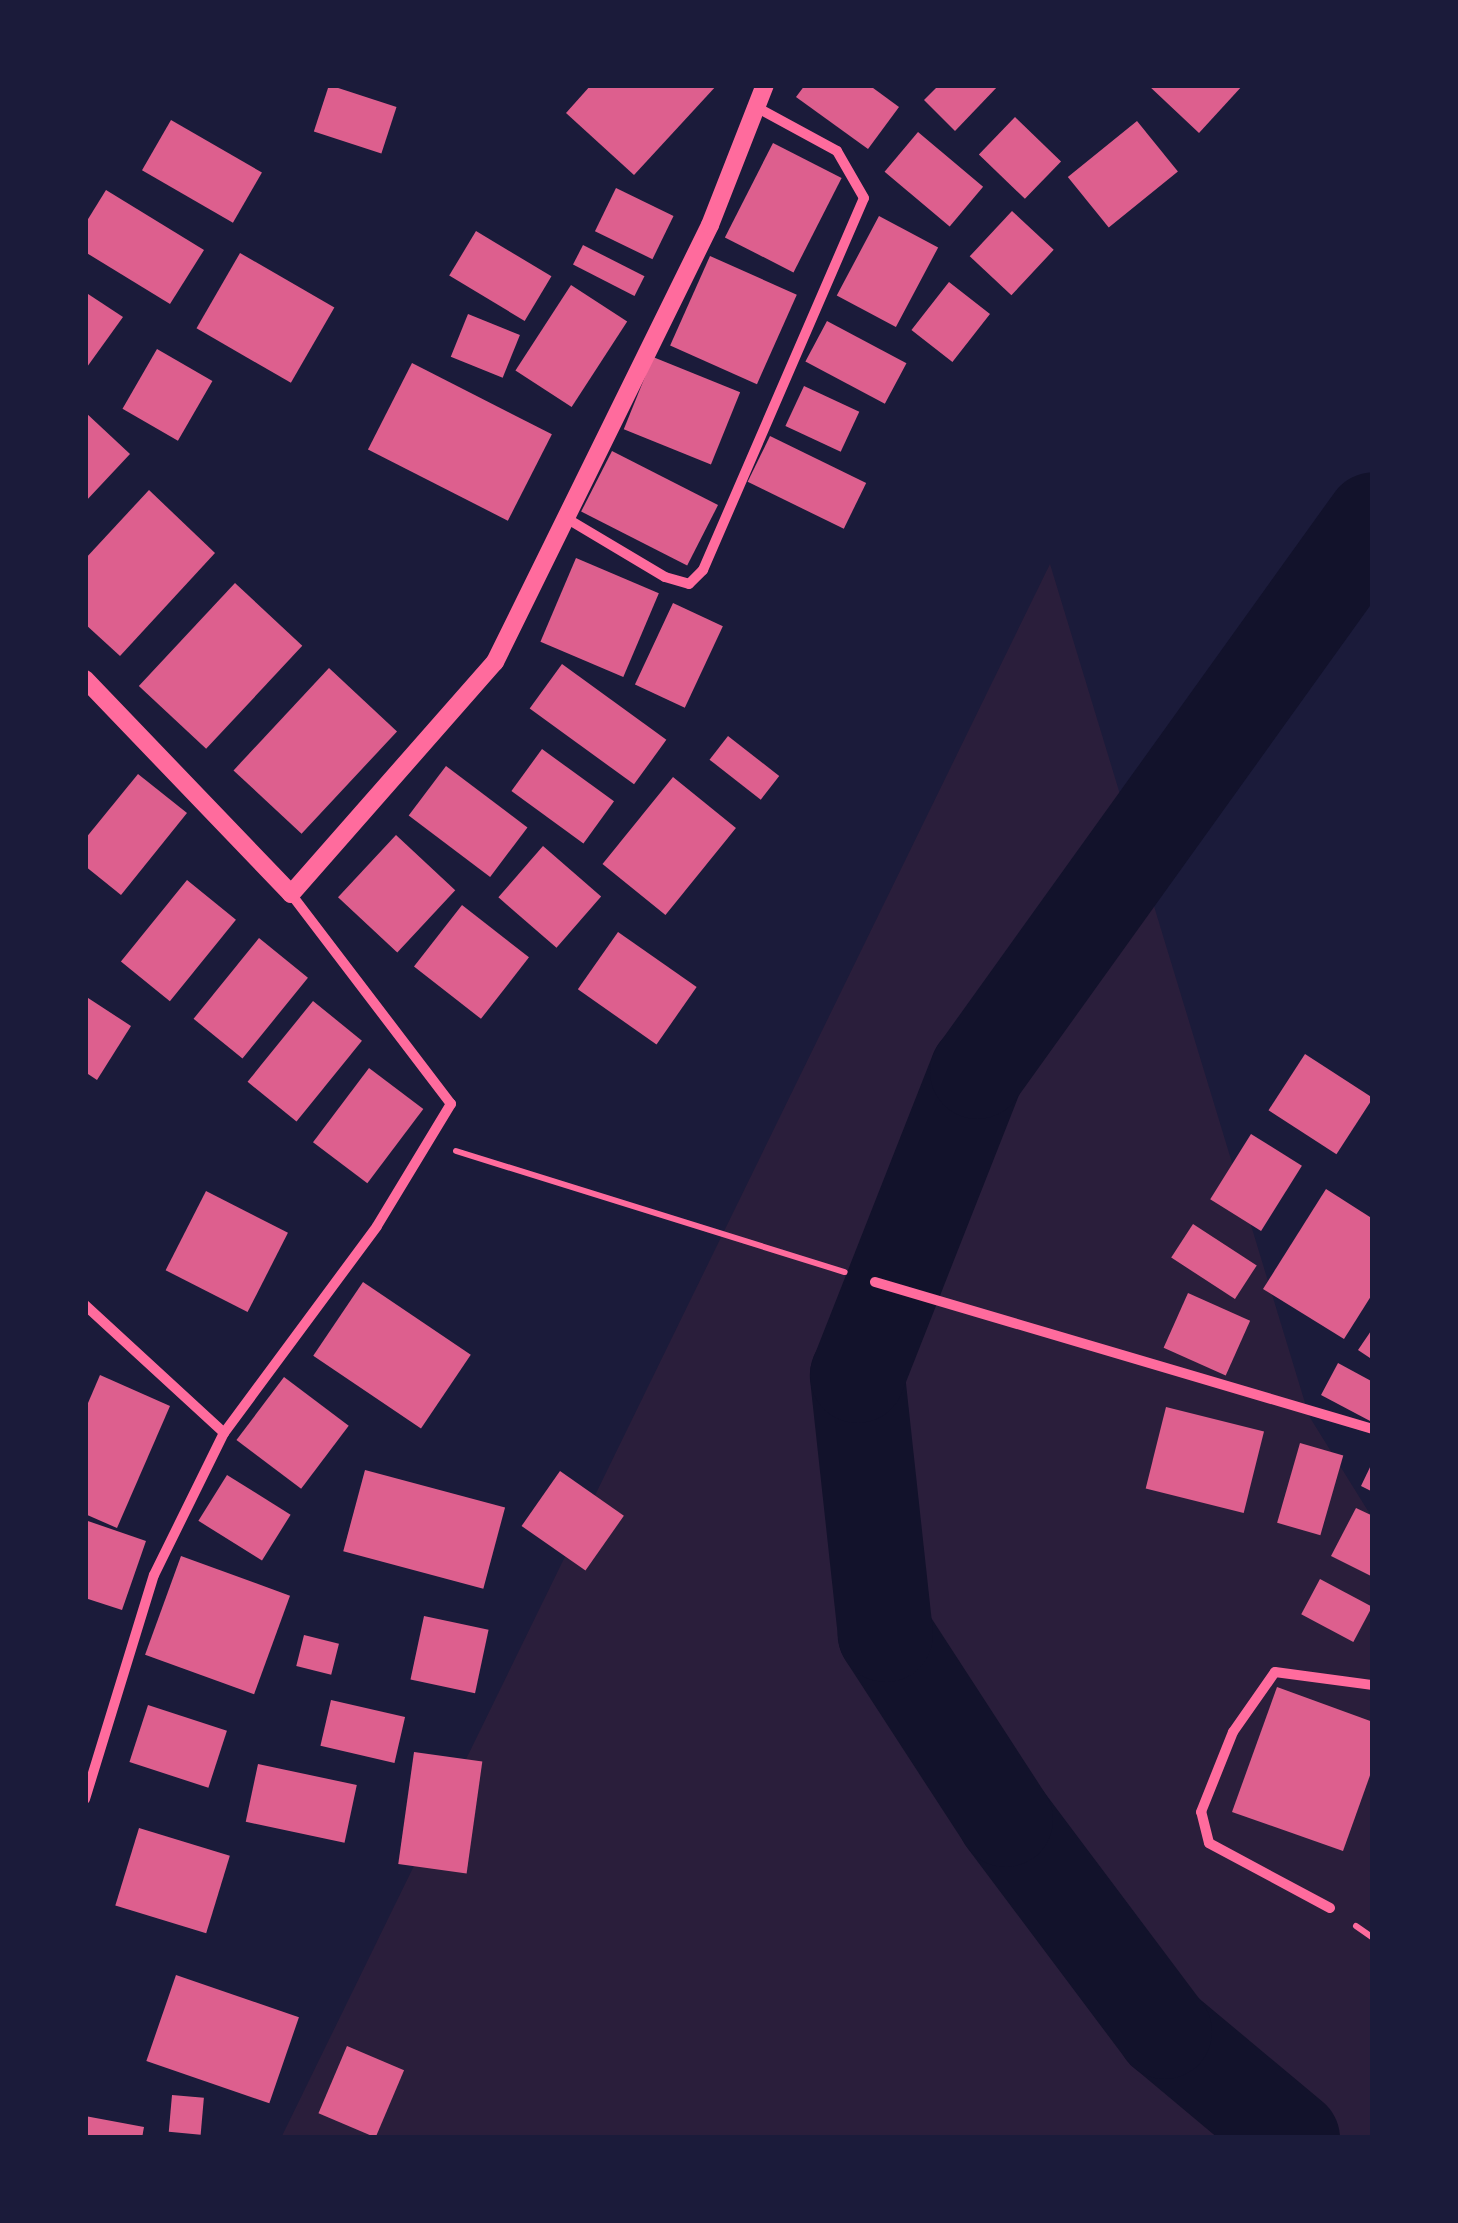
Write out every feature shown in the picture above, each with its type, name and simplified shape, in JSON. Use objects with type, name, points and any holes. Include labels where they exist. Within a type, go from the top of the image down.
[{"type":"street","points":[[291,894],[465,706],[566,518],[710,225],[765,85]]},
{"type":"street","points":[[566,518],[665,577],[689,584],[704,570],[864,198],[857,172],[837,151],[756,106]]},
{"type":"street","points":[[85,680],[291,894],[444,1084],[451,1104],[377,1226],[224,1433],[154,1576],[85,1799]]},
{"type":"street","points":[[875,1282],[1373,1429]]},
{"type":"street","points":[[85,1304],[224,1433]]},
{"type":"street","points":[[1330,1908],[1209,1843],[1201,1812],[1233,1732],[1275,1672],[1373,1684]]},
{"type":"path","points":[[426,1142],[875,1282]]},
{"type":"shaded area","points":[[1050,564],[1309,1416],[1373,1519],[1373,2138],[281,2138]]},
{"type":"building","points":[[329,85],[397,107],[381,154],[314,132]]},
{"type":"building","points":[[591,85],[717,85],[634,175],[566,113]]},
{"type":"building","points":[[805,85],[869,85],[899,107],[868,149],[796,97]]},
{"type":"building","points":[[939,85],[999,85],[955,131],[924,100]]},
{"type":"building","points":[[1148,85],[1243,85],[1199,133]]},
{"type":"building","points":[[1015,117],[1061,161],[1025,199],[979,154]]},
{"type":"building","points":[[171,120],[262,172],[233,223],[142,170]]},
{"type":"building","points":[[1137,121],[1178,172],[1109,228],[1068,177]]},
{"type":"building","points":[[918,132],[983,187],[950,226],[885,172]]},
{"type":"building","points":[[773,143],[842,178],[793,272],[725,237]]},
{"type":"building","points":[[616,188],[674,216],[652,259],[595,231]]},
{"type":"building","points":[[106,190],[204,250],[170,304],[85,252],[85,224]]},
{"type":"building","points":[[1012,211],[1054,250],[1011,295],[970,256]]},
{"type":"building","points":[[879,216],[938,247],[896,327],[837,295]]},
{"type":"building","points":[[476,231],[551,276],[525,321],[449,276]]},
{"type":"building","points":[[583,245],[644,276],[634,296],[573,265]]},
{"type":"building","points":[[240,253],[334,308],[291,383],[197,328]]},
{"type":"building","points":[[710,256],[797,295],[757,384],[670,346]]},
{"type":"building","points":[[949,282],[990,314],[952,362],[911,330]]},
{"type":"building","points":[[571,285],[627,321],[572,407],[515,371]]},
{"type":"building","points":[[85,292],[123,317],[87,367],[85,366]]},
{"type":"building","points":[[468,314],[520,335],[503,378],[451,357]]},
{"type":"building","points":[[827,321],[906,363],[885,404],[805,362]]},
{"type":"building","points":[[157,349],[212,381],[178,441],[122,409]]},
{"type":"building","points":[[653,357],[740,392],[711,465],[624,429]]},
{"type":"building","points":[[412,363],[552,434],[508,521],[368,449]]},
{"type":"building","points":[[804,386],[859,412],[841,452],[785,426]]},
{"type":"building","points":[[85,412],[130,454],[85,502]]},
{"type":"building","points":[[770,436],[866,483],[844,529],[748,482]]},
{"type":"building","points":[[612,451],[718,505],[687,566],[581,512]]},
{"type":"building","points":[[149,490],[215,553],[120,656],[85,624],[85,559]]},
{"type":"building","points":[[576,558],[659,593],[623,677],[540,642]]},
{"type":"building","points":[[235,583],[302,646],[206,749],[139,686]]},
{"type":"building","points":[[673,603],[723,626],[685,708],[635,685]]},
{"type":"building","points":[[562,664],[666,740],[634,784],[530,708]]},
{"type":"building","points":[[329,668],[397,731],[302,834],[234,770]]},
{"type":"building","points":[[728,736],[779,776],[761,800],[710,760]]},
{"type":"building","points":[[542,749],[614,801],[583,843],[511,791]]},
{"type":"building","points":[[446,766],[527,827],[490,877],[409,816]]},
{"type":"building","points":[[138,774],[187,813],[121,895],[85,866],[85,839]]},
{"type":"building","points":[[673,777],[736,828],[665,915],[603,864]]},
{"type":"building","points":[[396,835],[455,890],[397,952],[338,897]]},
{"type":"building","points":[[543,846],[601,897],[557,948],[498,897]]},
{"type":"building","points":[[187,880],[236,920],[170,1001],[121,962]]},
{"type":"building","points":[[462,905],[529,957],[481,1019],[414,966]]},
{"type":"building","points":[[618,932],[697,987],[656,1044],[578,989]]},
{"type":"building","points":[[259,938],[308,978],[243,1058],[194,1019]]},
{"type":"building","points":[[85,996],[131,1026],[97,1080],[85,1072]]},
{"type":"building","points":[[313,1001],[362,1041],[297,1121],[248,1082]]},
{"type":"building","points":[[1305,1054],[1373,1098],[1336,1154],[1269,1110]]},
{"type":"building","points":[[369,1068],[423,1109],[367,1183],[313,1142]]},
{"type":"building","points":[[1251,1134],[1302,1166],[1261,1231],[1210,1199]]},
{"type":"building","points":[[1326,1189],[1373,1219],[1373,1293],[1344,1339],[1263,1289]]},
{"type":"building","points":[[206,1191],[288,1233],[248,1312],[166,1270]]},
{"type":"building","points":[[1193,1224],[1257,1265],[1235,1299],[1171,1258]]},
{"type":"building","points":[[363,1282],[471,1355],[421,1428],[313,1356]]},
{"type":"building","points":[[1188,1293],[1250,1321],[1226,1375],[1164,1348]]},
{"type":"building","points":[[1373,1328],[1373,1360],[1358,1350]]},
{"type":"building","points":[[1338,1363],[1373,1382],[1372,1422],[1321,1395]]},
{"type":"building","points":[[100,1375],[170,1406],[117,1528],[85,1514],[85,1410]]},
{"type":"building","points":[[284,1377],[349,1426],[301,1489],[236,1440]]},
{"type":"building","points":[[1166,1407],[1264,1431],[1244,1513],[1146,1489]]},
{"type":"building","points":[[1300,1443],[1343,1455],[1320,1535],[1277,1523]]},
{"type":"building","points":[[1373,1461],[1373,1492],[1361,1486]]},
{"type":"building","points":[[365,1470],[505,1508],[483,1589],[343,1551]]},
{"type":"building","points":[[560,1471],[624,1516],[585,1571],[522,1526]]},
{"type":"building","points":[[227,1475],[291,1515],[262,1561],[198,1521]]},
{"type":"building","points":[[1356,1508],[1373,1516],[1373,1577],[1331,1556]]},
{"type":"building","points":[[85,1520],[146,1541],[122,1610],[85,1598]]},
{"type":"building","points":[[181,1556],[290,1596],[254,1694],[145,1655]]},
{"type":"building","points":[[1320,1579],[1372,1607],[1353,1642],[1301,1614]]},
{"type":"building","points":[[424,1616],[489,1630],[475,1693],[410,1680]]},
{"type":"building","points":[[304,1635],[339,1644],[331,1675],[296,1666]]},
{"type":"building","points":[[1277,1687],[1373,1722],[1373,1767],[1343,1851],[1232,1812]]},
{"type":"building","points":[[331,1700],[405,1717],[394,1763],[320,1746]]},
{"type":"building","points":[[148,1705],[227,1731],[208,1788],[129,1762]]},
{"type":"building","points":[[414,1752],[482,1762],[467,1874],[398,1864]]},
{"type":"building","points":[[258,1764],[357,1785],[345,1843],[246,1822]]},
{"type":"building","points":[[139,1828],[230,1856],[206,1933],[115,1905]]},
{"type":"building","points":[[176,1975],[299,2017],[269,2103],[146,2061]]},
{"type":"building","points":[[347,2046],[404,2070],[376,2137],[318,2113]]},
{"type":"building","points":[[172,2095],[204,2098],[201,2135],[169,2132]]},
{"type":"building","points":[[85,2116],[144,2127],[142,2138],[85,2138]]},
{"type":"waterway","points":[[1292,2138],[1164,2031],[1005,1819],[885,1634],[857,1375],[977,1071],[1373,519]]}]
